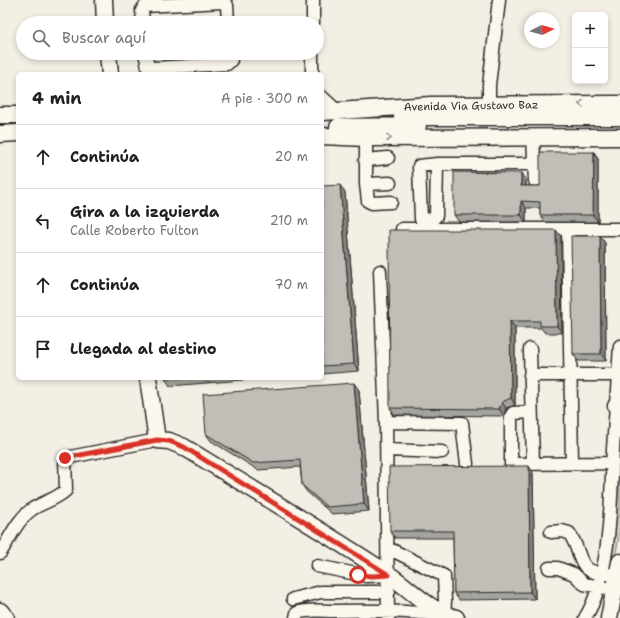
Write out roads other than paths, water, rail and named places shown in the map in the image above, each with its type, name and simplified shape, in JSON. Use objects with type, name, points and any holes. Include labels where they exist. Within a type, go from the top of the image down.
[{"type":"main road","points":[[109,60],[110,72]]},
{"type":"main road","name":"Avenida Via Gustavo Baz","points":[[325,121],[431,105],[620,104]]},
{"type":"main road","points":[[0,115],[16,115]]},
{"type":"main road","name":"Avenida Via Gustavo Baz","points":[[325,121],[403,117],[620,117]]},
{"type":"main road","name":"Avenida Via Gustavo Baz","points":[[325,121],[620,125]]},
{"type":"main road","points":[[325,121],[366,138],[533,136],[620,137]]},
{"type":"main road","points":[[0,134],[16,133]]},
{"type":"main road","points":[[148,380],[157,440],[169,441],[184,447],[389,575],[450,616]]},
{"type":"main road","points":[[609,618],[619,577]]},
{"type":"main road","points":[[0,611],[6,618]]},
{"type":"street","points":[[313,0],[313,16]]},
{"type":"street","points":[[489,105],[489,85],[499,0]]},
{"type":"street","points":[[143,16],[143,7],[182,2],[226,3],[227,16]]},
{"type":"street","points":[[146,60],[148,67],[193,70],[227,64],[231,60]]},
{"type":"street","points":[[312,60],[312,72]]},
{"type":"street","points":[[533,136],[535,181]]},
{"type":"street","points":[[366,138],[366,184],[370,202],[391,202]]},
{"type":"street","points":[[365,160],[388,158]]},
{"type":"street","points":[[437,164],[534,164]]},
{"type":"street","points":[[366,184],[390,183]]},
{"type":"street","points":[[402,229],[620,229]]},
{"type":"street","points":[[568,230],[572,463]]},
{"type":"street","points":[[380,271],[387,450],[389,575],[388,614]]},
{"type":"street","points":[[585,618],[592,606],[599,588],[602,574],[609,518],[618,405],[620,346]]},
{"type":"street","points":[[530,349],[533,464]]},
{"type":"street","points":[[530,375],[618,375]]},
{"type":"street","points":[[531,412],[516,412],[511,416],[511,464],[613,463]]},
{"type":"street","points":[[386,422],[462,423],[467,464]]},
{"type":"street","points":[[0,553],[22,519],[30,511],[61,495],[66,490],[65,458],[157,440]]},
{"type":"street","points":[[387,450],[442,452]]},
{"type":"street","points":[[551,532],[562,531],[569,533],[575,545],[579,559],[586,568],[602,574],[619,577]]},
{"type":"street","points":[[296,618],[297,614],[302,612],[450,616],[444,576],[388,548]]},
{"type":"street","points":[[317,566],[366,576],[389,575]]},
{"type":"street","points":[[549,568],[567,570],[574,574],[584,584],[599,588],[619,577]]},
{"type":"street","points":[[293,599],[321,592],[389,592]]}]
